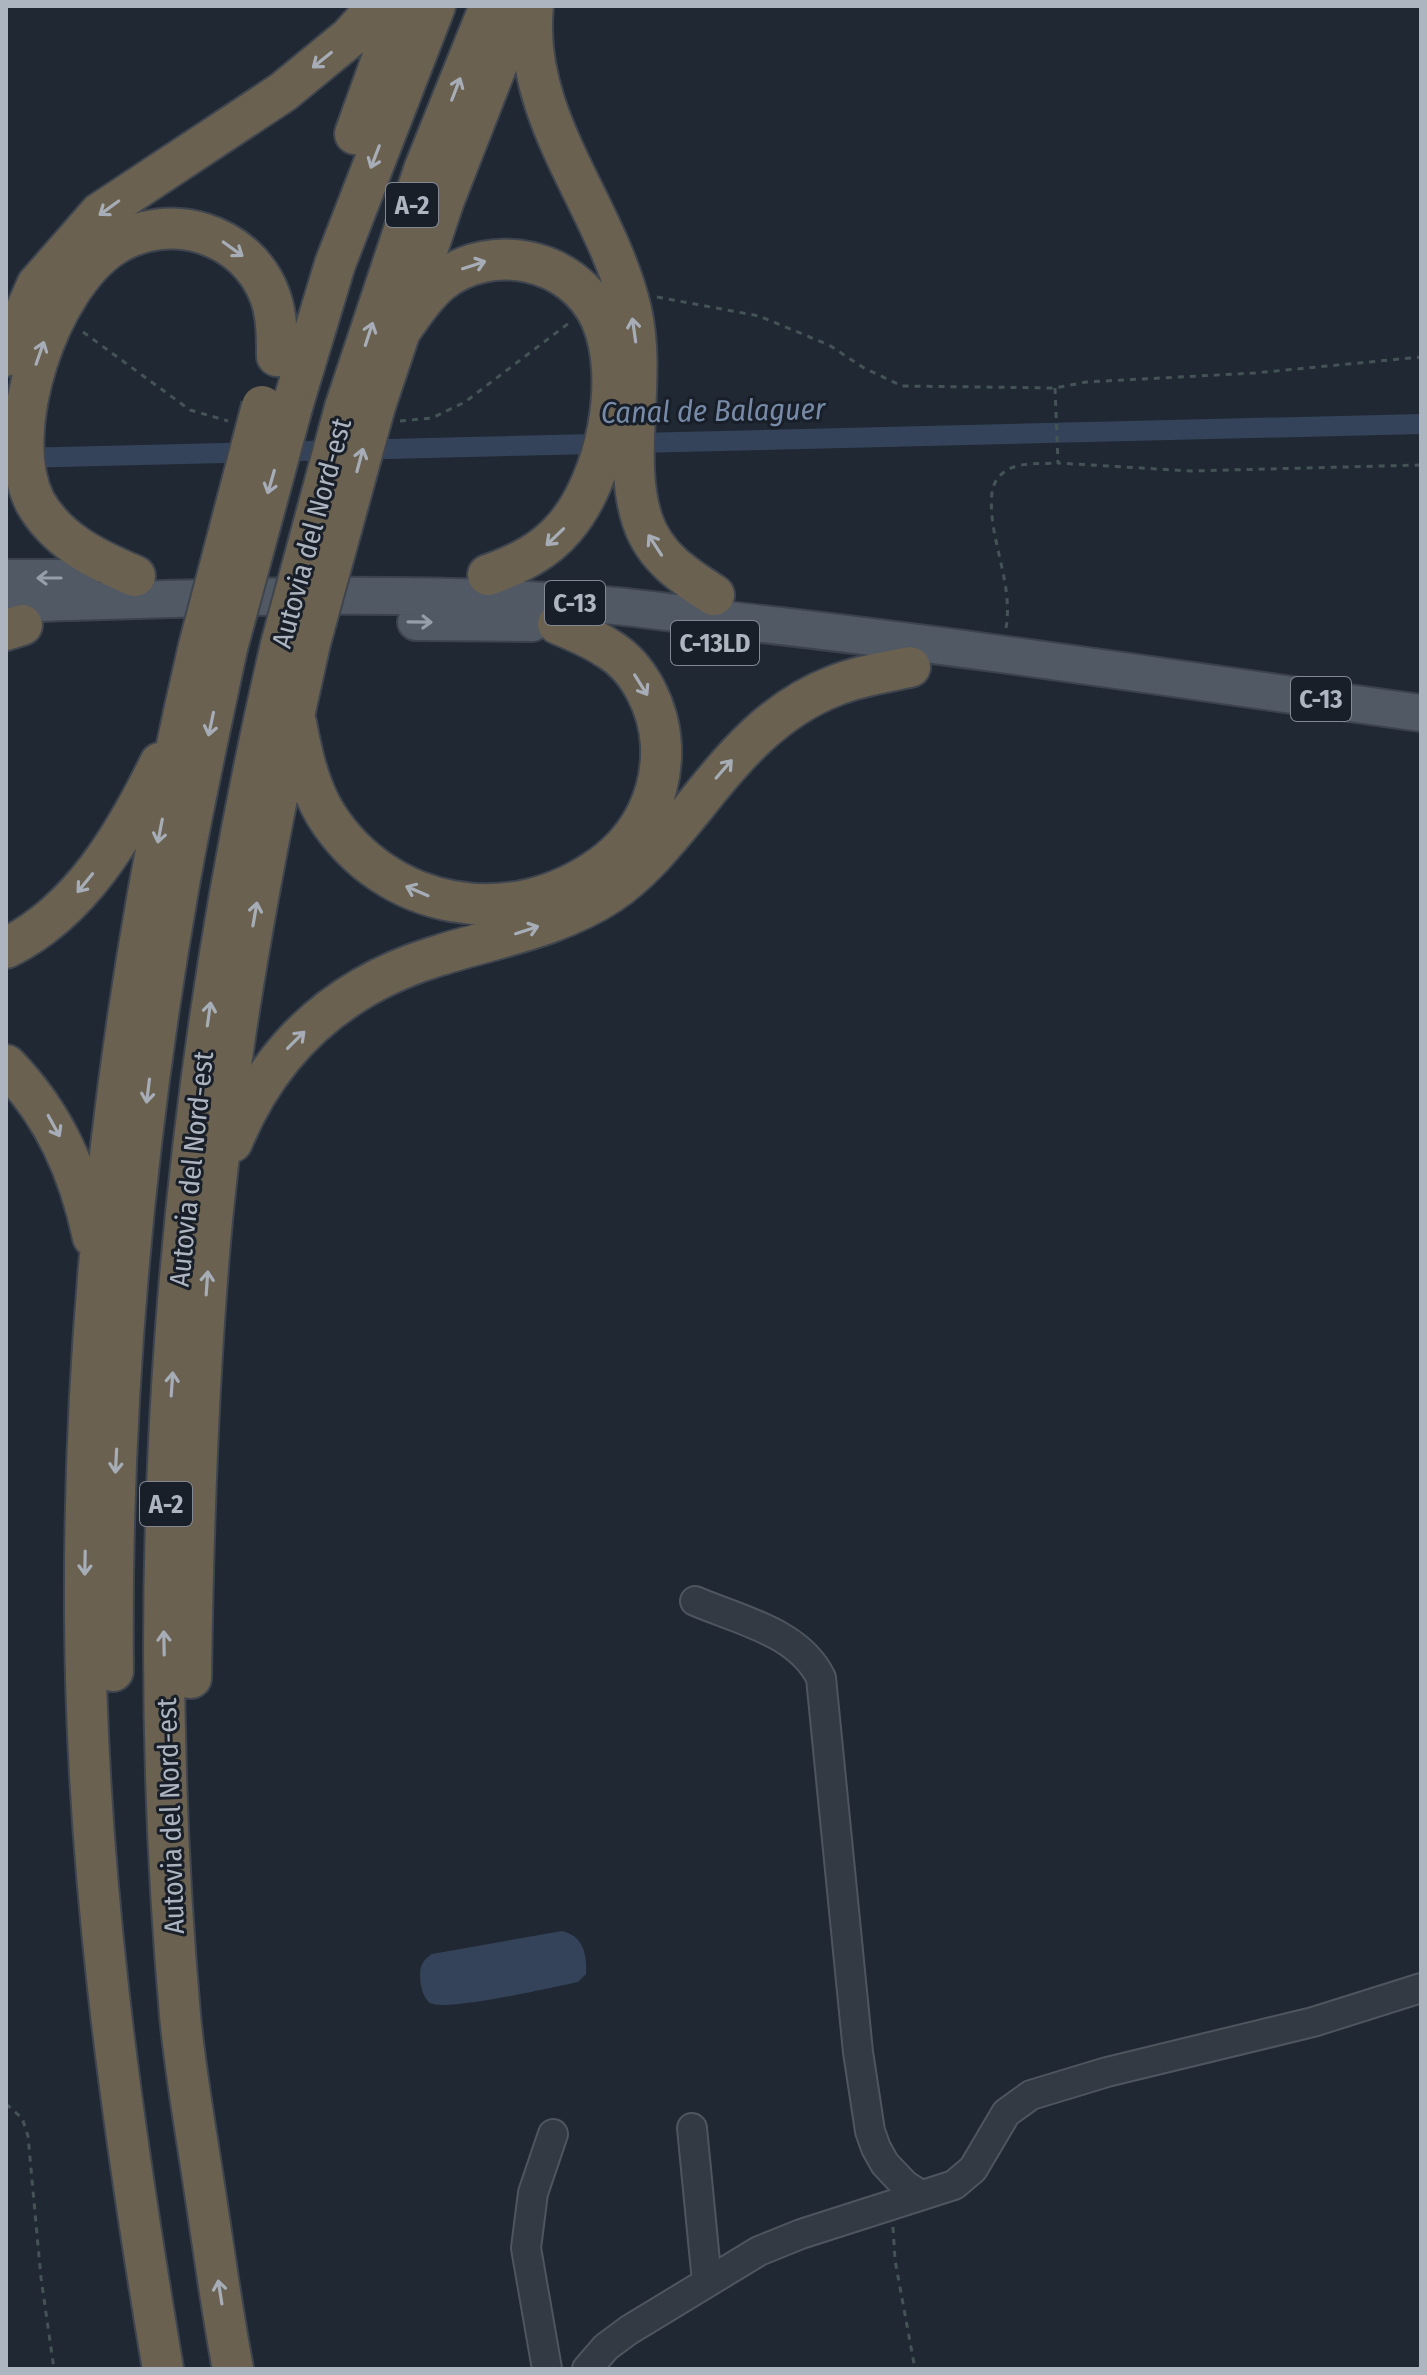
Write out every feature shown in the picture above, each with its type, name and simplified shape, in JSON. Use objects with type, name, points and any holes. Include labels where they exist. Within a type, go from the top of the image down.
[{"type":"highway","points":[[6,356],[37,285],[100,213],[283,92],[350,37],[378,6]]},
{"type":"highway","points":[[277,356],[401,6]]},
{"type":"highway","name":"Autovia del Nord-est","points":[[177,2369],[153,2218],[126,1968],[115,1792],[113,1562],[121,1381],[142,1133],[213,647],[277,406],[435,6]]},
{"type":"highway","name":"Autovia del Nord-est","points":[[360,407],[424,170],[490,6]]},
{"type":"highway","points":[[198,2147],[205,2121],[193,1930],[190,1809],[198,1423],[217,1180],[247,957],[294,712],[295,644],[360,407],[398,334],[444,200],[520,6]]},
{"type":"highway","points":[[488,575],[520,563],[554,538],[573,517],[623,410],[637,352],[629,301],[608,241],[546,108],[534,52],[533,6]]},
{"type":"highway","points":[[135,576],[90,555],[50,523],[30,491],[24,459],[23,429],[35,369],[62,303],[85,271],[106,250],[143,232],[187,229],[214,237],[241,254],[253,266],[269,293],[276,324],[277,406]]},
{"type":"highway","points":[[398,334],[431,291],[460,269],[473,264],[516,259],[545,266],[569,280],[600,317],[623,410],[639,510],[653,543],[679,572],[714,595]]},
{"type":"highway","points":[[294,712],[307,772],[319,803],[349,844],[376,869],[426,895],[459,903],[513,904],[551,894],[594,872],[628,843],[649,810],[661,766],[657,717],[637,678],[610,649],[558,624]]},
{"type":"highway","name":"Autovia del Nord-est","points":[[233,2369],[181,2020],[169,1852],[163,1607],[167,1459],[179,1278],[198,1089],[234,861],[295,644]]},
{"type":"highway","points":[[6,948],[35,932],[55,915],[98,867],[138,807],[213,647]]},
{"type":"highway","points":[[217,1180],[245,1112],[274,1065],[308,1029],[340,1002],[375,981],[411,965],[552,922],[593,904],[624,883],[651,858],[729,764],[778,717],[806,698],[837,684],[910,667]]},
{"type":"highway","points":[[163,2369],[113,2039],[89,1746],[85,1532],[99,1274],[128,1020],[181,720]]},
{"type":"highway","points":[[6,1065],[49,1118],[72,1162],[87,1208],[99,1274]]},
{"type":"main road","points":[[6,578],[488,575],[589,580],[1004,637],[1091,652],[1221,685]]},
{"type":"main road","name":"C-13","points":[[10,621],[165,599],[482,597],[581,603],[863,636],[1421,713]]},
{"type":"main road","name":"C-13LD","points":[[10,621],[558,624],[910,667],[1421,736]]},
{"type":"street","points":[[695,1601],[766,1629],[790,1643],[807,1656],[821,1678],[858,2052],[868,2120],[876,2148],[885,2164],[905,2185],[908,2199]]},
{"type":"street","points":[[587,2369],[606,2347],[629,2330],[741,2260],[781,2241],[944,2189],[967,2175],[1006,2113],[1031,2095],[1107,2072],[1334,2016],[1421,1988]]},
{"type":"street","points":[[692,2128],[707,2282]]},
{"type":"street","points":[[547,2369],[526,2248],[533,2193],[553,2134]]},
{"type":"path","points":[[645,296],[759,316],[829,345],[864,368],[902,386],[1055,388],[1086,382],[1255,373],[1421,357]]},
{"type":"path","points":[[465,402],[570,323]]},
{"type":"path","points":[[1055,388],[1058,463]]},
{"type":"path","points":[[1004,637],[1007,601],[992,507],[994,485],[1000,475],[1012,467],[1058,463],[1191,471],[1421,465]]},
{"type":"path","points":[[6,2104],[22,2118],[28,2136],[41,2278],[54,2369]]},
{"type":"path","points":[[908,2199],[892,2238],[915,2369]]},
{"type":"water","points":[[562,1931],[575,1937],[585,1953],[586,1974],[578,1982],[456,2004],[430,2003],[423,1994],[421,1968],[432,1954]]},
{"type":"waterway","name":"Canal de Balaguer","points":[[17,458],[1421,424]]}]
